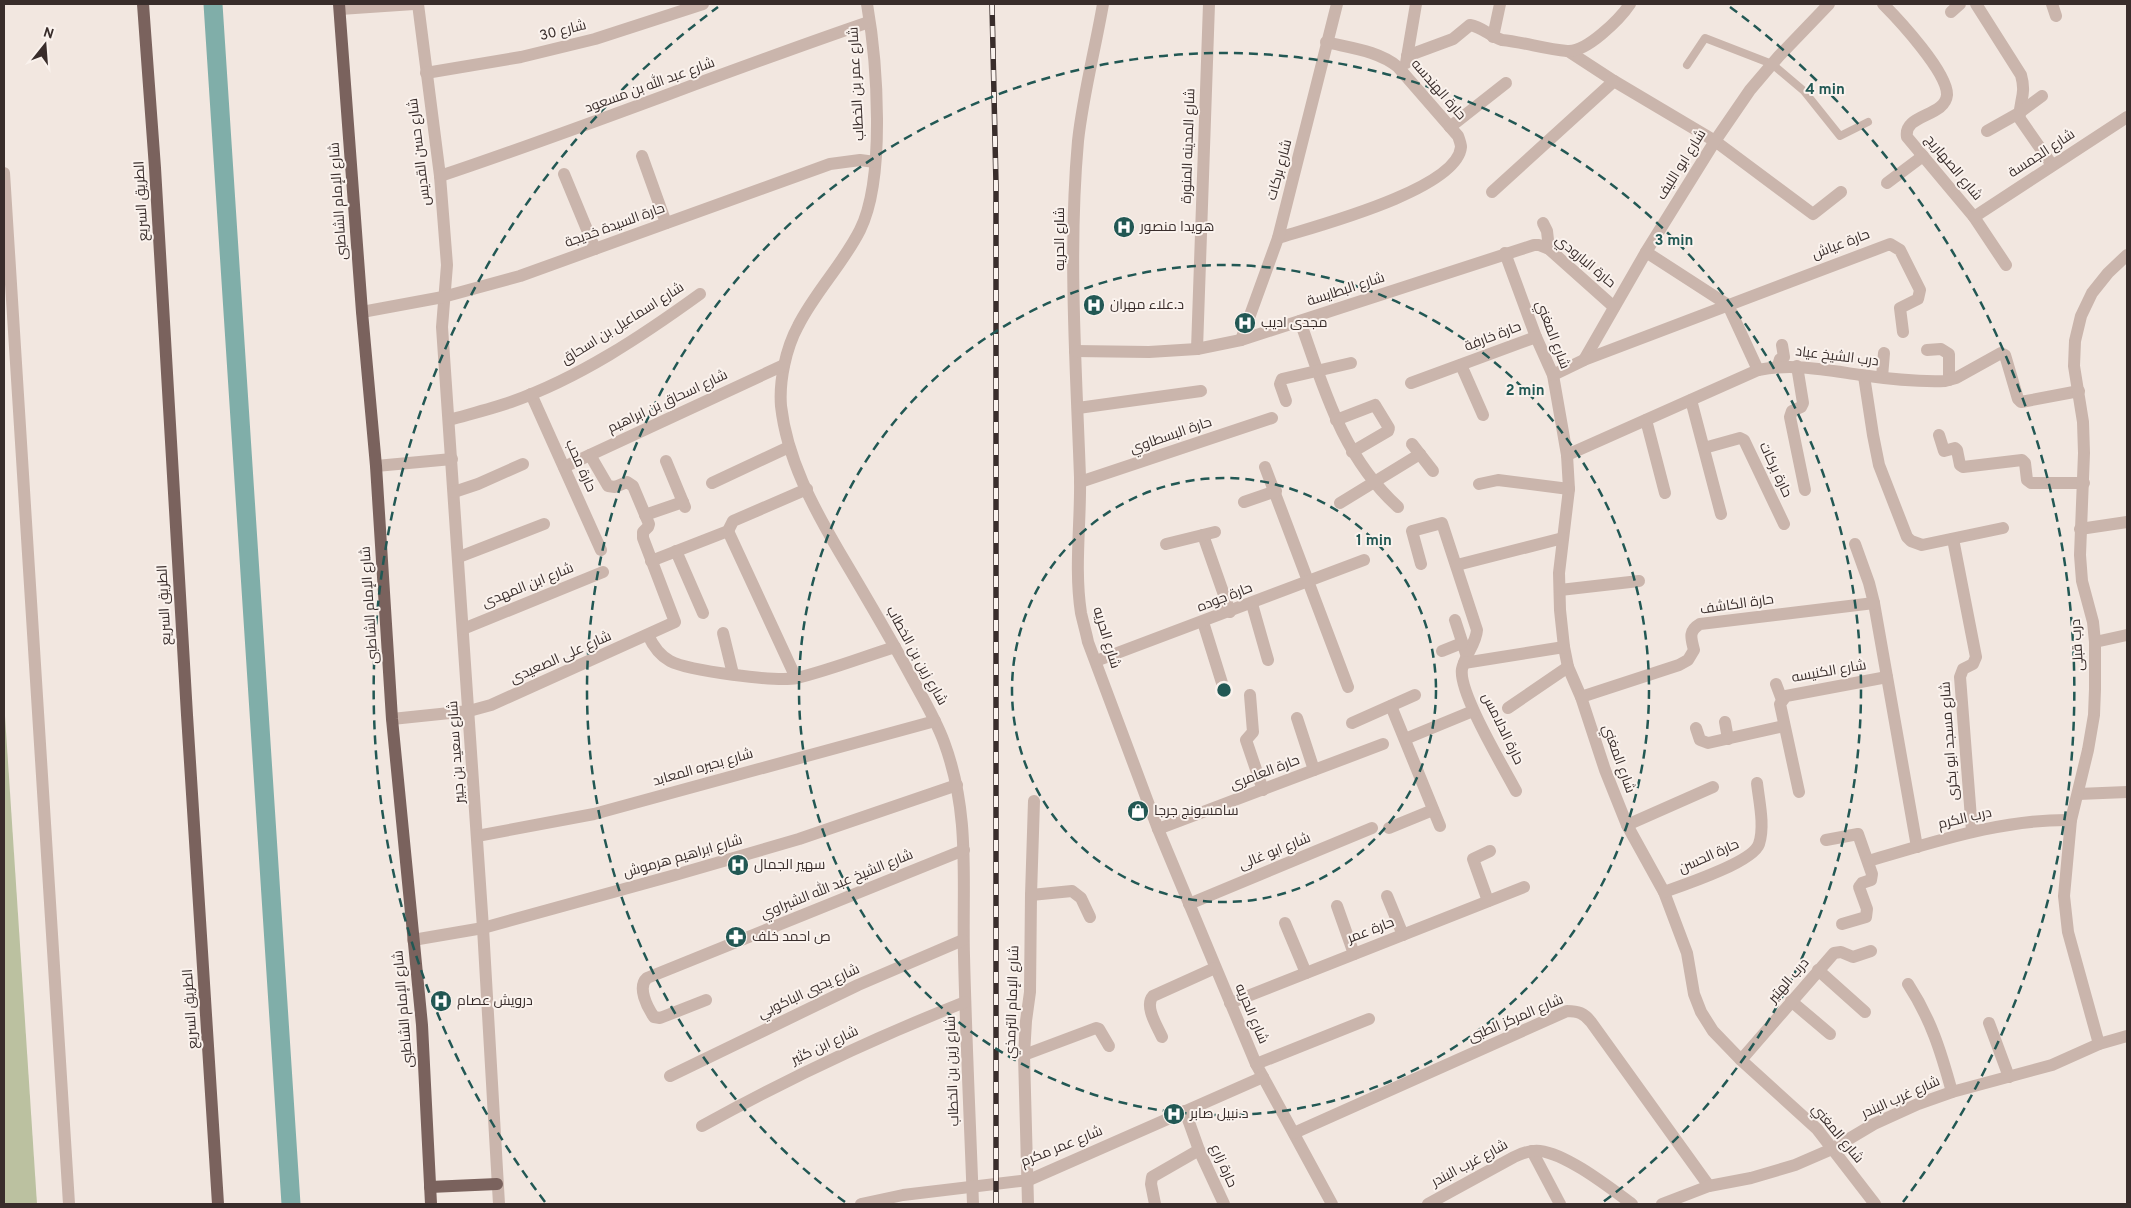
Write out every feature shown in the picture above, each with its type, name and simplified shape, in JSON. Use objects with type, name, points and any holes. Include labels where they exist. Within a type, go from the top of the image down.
[{"type":"main road","name":"الطريق السريع","points":[[143,4],[156,168],[187,715],[218,1204]]},
{"type":"main road","name":"شارع الإمام الشاطبى","points":[[340,6],[362,312],[376,466],[392,719],[426,1080],[431,1204]]},
{"type":"main road","points":[[430,1187],[497,1184]]},
{"type":"street","points":[[340,6],[414,4]]},
{"type":"street","name":"شارع حسن القديس","points":[[418,4],[440,176],[447,265],[444,297]]},
{"type":"street","name":"شارع 30","points":[[426,74],[521,57],[595,39],[703,4]]},
{"type":"street","name":"شارع عمر بن الخطاب","points":[[867,4],[874,62],[876,162]]},
{"type":"street","name":"شارع الحريه","points":[[1103,4],[1084,95],[1078,141],[1074,215],[1075,351],[1080,482],[1079,588],[1081,614],[1088,642],[1158,829],[1215,968],[1256,1064],[1332,1204]]},
{"type":"street","name":"شارع المدينه المنورة","points":[[1197,349],[1209,4]]},
{"type":"street","name":"شارع بركات","points":[[1241,340],[1278,238],[1337,4]]},
{"type":"street","points":[[1404,74],[1416,4]]},
{"type":"street","points":[[1493,38],[1500,4]]},
{"type":"street","points":[[1568,52],[1583,48],[1591,42],[1630,4]]},
{"type":"street","name":"شارع ابو الليف","points":[[1584,360],[1646,252],[1715,141],[1750,90],[1829,4]]},
{"type":"street","name":"شارع الصهاريج","points":[[1883,4],[1904,25],[1928,57],[1945,84],[1947,95],[1942,106],[1910,124],[1906,131],[1907,137],[1974,217],[2006,265]]},
{"type":"street","points":[[1976,4],[2021,75],[2024,87],[2020,119],[2052,166]]},
{"type":"street","name":"شارع عبد الله بن مسعود","points":[[440,176],[527,148],[870,22]]},
{"type":"street","points":[[1407,56],[1453,40],[1470,25],[1475,26],[1493,38],[1568,52],[1715,141],[1813,214],[1841,192]]},
{"type":"street","name":"حارة الهندسه","points":[[1278,238],[1370,210],[1433,179],[1453,163],[1460,147],[1458,136],[1389,59],[1326,42]]},
{"type":"street","points":[[1492,192],[1614,81]]},
{"type":"street","points":[[1450,127],[1506,82]]},
{"type":"street","points":[[1987,131],[2020,112],[2042,96]]},
{"type":"street","name":"شارع الجمسة","points":[[1974,217],[2127,117]]},
{"type":"street","points":[[642,156],[666,223]]},
{"type":"street","points":[[1887,183],[1923,156]]},
{"type":"street","name":"حارة السيدة خديجة","points":[[362,312],[444,297],[520,276],[830,164],[852,160],[876,162]]},
{"type":"street","name":"شارع زين بن الخطاب","points":[[876,162],[872,196],[861,229],[797,327],[784,365],[781,401],[786,437],[807,489],[826,529],[895,647],[935,721],[957,785],[962,815],[964,850],[963,940],[974,1204]]},
{"type":"street","points":[[4,173],[69,1204]]},
{"type":"street","points":[[564,174],[595,249]]},
{"type":"street","points":[[1543,223],[1547,231],[1549,249]]},
{"type":"street","name":"حارة البارودي","points":[[1505,254],[1539,244],[1549,249],[1614,307]]},
{"type":"street","name":"حارة عياش","points":[[1728,305],[1890,244],[1900,250],[1920,290],[1918,299],[1900,308],[1903,332]]},
{"type":"street","points":[[1646,252],[1728,305],[1758,370]]},
{"type":"street","name":"شارع البطايسة","points":[[1075,351],[1149,352],[1197,349],[1241,340],[1505,254]]},
{"type":"street","name":"شارع المغني","points":[[1505,254],[1536,337],[1553,375],[1567,455],[1569,489],[1562,538],[1560,590],[1564,647],[1568,667],[1581,697],[1602,763],[1627,825],[1664,892],[1687,953],[1694,994],[1701,1012],[1713,1031],[1741,1060],[1817,1128],[1875,1204]]},
{"type":"street","name":"درب قبلى","points":[[2098,1044],[2068,932],[2064,896],[2071,820],[2094,715],[2095,642],[2091,615],[2082,581],[2080,555],[2084,484],[2083,422],[2074,366],[2074,349],[2081,316],[2092,293],[2108,273],[2127,255]]},
{"type":"street","name":"شارع اسماعيل بن اسحاق","points":[[449,420],[531,394],[570,376],[666,319],[700,294]]},
{"type":"street","name":"شارع سعيد بن جبير","points":[[444,297],[442,326],[464,629],[499,1204]]},
{"type":"street","points":[[1553,375],[1584,360],[1728,305]]},
{"type":"street","points":[[1300,320],[1336,420],[1352,452],[1374,484],[1398,507]]},
{"type":"street","name":"حارة خارفة","points":[[1411,383],[1536,337]]},
{"type":"street","points":[[1778,366],[1780,359],[1784,356],[1782,345]]},
{"type":"street","points":[[1927,350],[1941,349],[1949,354],[1949,380]]},
{"type":"street","points":[[1882,377],[1884,353]]},
{"type":"street","name":"درب الشيخ عياد","points":[[1567,455],[1758,370],[1778,366],[1797,366],[1864,376],[1934,381],[1949,380],[2001,353],[2005,355],[2018,399],[2021,402],[2079,391]]},
{"type":"street","points":[[1286,401],[1280,384],[1282,379],[1351,363]]},
{"type":"street","name":"شارع اسحاق بن ابراهيم","points":[[564,467],[784,365]]},
{"type":"street","name":"حارة خارفة","points":[[1461,365],[1483,415]]},
{"type":"street","points":[[1797,366],[1803,403],[1801,407],[1792,411],[1790,417],[1805,490]]},
{"type":"street","points":[[1864,376],[1872,434],[1879,465],[1907,537],[1911,541],[1922,545],[2004,528]]},
{"type":"street","points":[[1078,408],[1201,391]]},
{"type":"street","name":"حارة محب","points":[[531,394],[601,550]]},
{"type":"street","points":[[1690,400],[1722,514]]},
{"type":"street","points":[[1336,420],[1375,405],[1389,428],[1388,431],[1352,452]]},
{"type":"street","name":"حارة البسطاوي","points":[[1080,482],[1272,418]]},
{"type":"street","points":[[1646,420],[1666,493]]},
{"type":"street","points":[[1939,435],[1944,451],[1955,448],[1960,465],[1963,467],[2022,460],[2025,463],[2027,480],[2031,483],[2084,484]]},
{"type":"street","name":"حارة بركات","points":[[1704,448],[1740,438],[1744,440],[1784,524]]},
{"type":"street","points":[[712,483],[789,447]]},
{"type":"street","points":[[1340,503],[1374,484],[1416,449],[1434,471]]},
{"type":"street","points":[[590,455],[608,486],[611,488],[627,482],[631,484],[649,526],[643,532],[643,538],[652,561],[728,531],[733,521],[807,489]]},
{"type":"street","points":[[376,466],[452,459]]},
{"type":"street","points":[[645,515],[684,505],[666,461]]},
{"type":"street","points":[[454,492],[478,484],[523,464]]},
{"type":"street","points":[[1265,466],[1276,491],[1348,687]]},
{"type":"street","points":[[1479,484],[1498,480],[1569,489]]},
{"type":"street","points":[[1244,502],[1276,491]]},
{"type":"street","points":[[2080,529],[2127,522]]},
{"type":"street","name":"حارة الدلامس","points":[[1421,564],[1412,531],[1442,523],[1457,564],[1477,630],[1462,670],[1473,711],[1516,792]]},
{"type":"street","points":[[459,556],[544,524]]},
{"type":"street","points":[[728,531],[796,678]]},
{"type":"street","points":[[1166,544],[1209,533],[1230,612]]},
{"type":"street","points":[[1457,564],[1562,538]]},
{"type":"street","name":"شارع مسجد ابو بكرى","points":[[1953,539],[1976,657],[1974,664],[1963,669],[1960,677],[1972,831]]},
{"type":"street","points":[[1855,544],[1874,603],[1917,847]]},
{"type":"street","points":[[676,551],[703,613]]},
{"type":"street","name":"حارة جوده","points":[[1096,661],[1252,604],[1364,560]]},
{"type":"street","name":"شارع على الصعيدى","points":[[392,719],[469,711],[491,705],[648,636],[675,622],[652,561]]},
{"type":"street","name":"شارع ابن المهدى","points":[[464,629],[603,572]]},
{"type":"street","points":[[1560,590],[1639,581]]},
{"type":"street","name":"حارة الكاشف","points":[[1581,697],[1679,665],[1688,660],[1694,650],[1690,635],[1692,630],[1700,624],[1874,603]]},
{"type":"street","points":[[1252,604],[1268,660]]},
{"type":"street","points":[[1454,620],[1466,660],[1564,647]]},
{"type":"street","points":[[1203,622],[1222,682]]},
{"type":"street","points":[[723,633],[733,674]]},
{"type":"street","points":[[2095,642],[2127,635]]},
{"type":"street","points":[[648,636],[660,654],[680,665],[772,679],[796,678],[895,647]]},
{"type":"street","points":[[1442,651],[1462,643]]},
{"type":"street","points":[[1508,708],[1568,667]]},
{"type":"street","name":"شارع الكنيسه","points":[[1799,792],[1784,726],[1780,704],[1782,700],[1786,696],[1887,677]]},
{"type":"street","points":[[1776,684],[1782,700]]},
{"type":"street","points":[[1250,695],[1253,732],[1246,740],[1263,790]]},
{"type":"street","points":[[1352,723],[1415,695]]},
{"type":"street","points":[[1391,706],[1440,826]]},
{"type":"street","points":[[1404,739],[1473,711]]},
{"type":"street","points":[[1297,718],[1314,770]]},
{"type":"street","name":"شارع بحيره المعابد","points":[[477,836],[594,814],[935,721]]},
{"type":"street","points":[[1725,722],[1728,739]]},
{"type":"street","points":[[1696,728],[1703,743],[1784,726]]},
{"type":"street","name":"حارة العامرى","points":[[1158,829],[1383,744]]},
{"type":"street","name":"حارة الحسن","points":[[1664,892],[1714,873],[1750,856],[1756,850],[1761,834],[1757,783]]},
{"type":"street","name":"شارع ابراهيم هرموش","points":[[413,940],[483,928],[799,839],[957,785]]},
{"type":"street","points":[[1627,825],[1713,787]]},
{"type":"street","points":[[2078,794],[2127,792]]},
{"type":"street","name":"شارع الإمام الترمذي","points":[[1028,1204],[1024,1055],[1030,992],[1034,801]]},
{"type":"street","points":[[1389,828],[1433,810]]},
{"type":"street","name":"درب الكرم","points":[[1868,861],[1972,831],[2024,822],[2071,820]]},
{"type":"street","name":"شارع ابو غالى","points":[[1190,904],[1372,828]]},
{"type":"street","points":[[1826,840],[1858,834],[1872,878],[1859,886],[1867,909],[1866,916],[1842,924]]},
{"type":"street","name":"شارع الشيخ عبد الله الشبراوي","points":[[706,1000],[660,1018],[654,1016],[651,1012],[641,986],[642,982],[647,978],[964,850]]},
{"type":"street","points":[[1488,901],[1473,859],[1490,851]]},
{"type":"street","name":"حارة عمر","points":[[1230,1003],[1524,887]]},
{"type":"street","points":[[1031,895],[1072,892],[1081,898],[1090,917]]},
{"type":"street","points":[[1387,896],[1403,935]]},
{"type":"street","points":[[1337,906],[1354,954]]},
{"type":"street","points":[[1285,922],[1306,973]]},
{"type":"street","name":"شارع يحيي الباكوبي","points":[[670,1076],[858,985],[963,940]]},
{"type":"street","name":"درب الهتير","points":[[1741,1060],[1791,1000],[1834,953],[1841,952],[1853,957],[1872,951]]},
{"type":"street","points":[[1162,1037],[1149,1007],[1150,999],[1215,968]]},
{"type":"street","points":[[1818,970],[1865,1012]]},
{"type":"street","points":[[1908,984],[1923,1006],[1938,1041],[1952,1092]]},
{"type":"street","points":[[1791,1000],[1830,1034]]},
{"type":"street","name":"شارع ابن كثير","points":[[702,1126],[832,1058],[899,1028],[965,1002]]},
{"type":"street","name":"شارع المركز الطبى","points":[[1294,1133],[1567,1011],[1576,1011],[1585,1014],[1708,1186]]},
{"type":"street","points":[[1256,1064],[1368,1019]]},
{"type":"street","points":[[1988,1023],[2009,1077]]},
{"type":"street","points":[[1024,1055],[1096,1028],[1099,1029],[1109,1046]]},
{"type":"street","name":"شارع غرب البندر","points":[[1662,1204],[1708,1186],[1760,1176],[1795,1165],[1832,1149],[1874,1124],[1952,1092],[2052,1065],[2098,1044],[2127,1036]]},
{"type":"street","name":"شارع عمر مكرم","points":[[861,1204],[903,1195],[1028,1180],[1263,1077]]},
{"type":"street","name":"حارة زارع","points":[[1185,1111],[1199,1150],[1224,1204]]},
{"type":"street","points":[[1155,1204],[1151,1184],[1152,1177],[1199,1150]]},
{"type":"street","points":[[1532,1151],[1560,1204]]},
{"type":"street","points":[[1532,1151],[1552,1154],[1576,1166],[1632,1204]]},
{"type":"street","name":"شارع غرب البندر","points":[[1428,1204],[1514,1157],[1532,1151]]},
{"type":"lane","points":[[1688,64],[1705,38],[1772,64],[1804,91],[1840,136],[1868,122]]},
{"type":"green space","points":[[4,701],[37,1204],[4,1204]]},
{"type":"waterway","points":[[213,4],[291,1204]]},
{"type":"railway","points":[[992,4],[996,185],[996,1204]]},
{"type":"place","name":"هويدا منصور","points":[[1124,227]]},
{"type":"place","name":"د.علاء مهران","points":[[1094,305]]},
{"type":"place","name":"مجدى اديب","points":[[1245,323]]},
{"type":"place","name":"سامسونج جرجا","points":[[1138,811]]},
{"type":"place","name":"سهير الجمال","points":[[738,865]]},
{"type":"place","name":"ص احمد خلف","points":[[736,937]]},
{"type":"place","name":"درويش عصام","points":[[441,1001]]},
{"type":"place","name":"د.نبيل صابر","points":[[1174,1114]]}]
